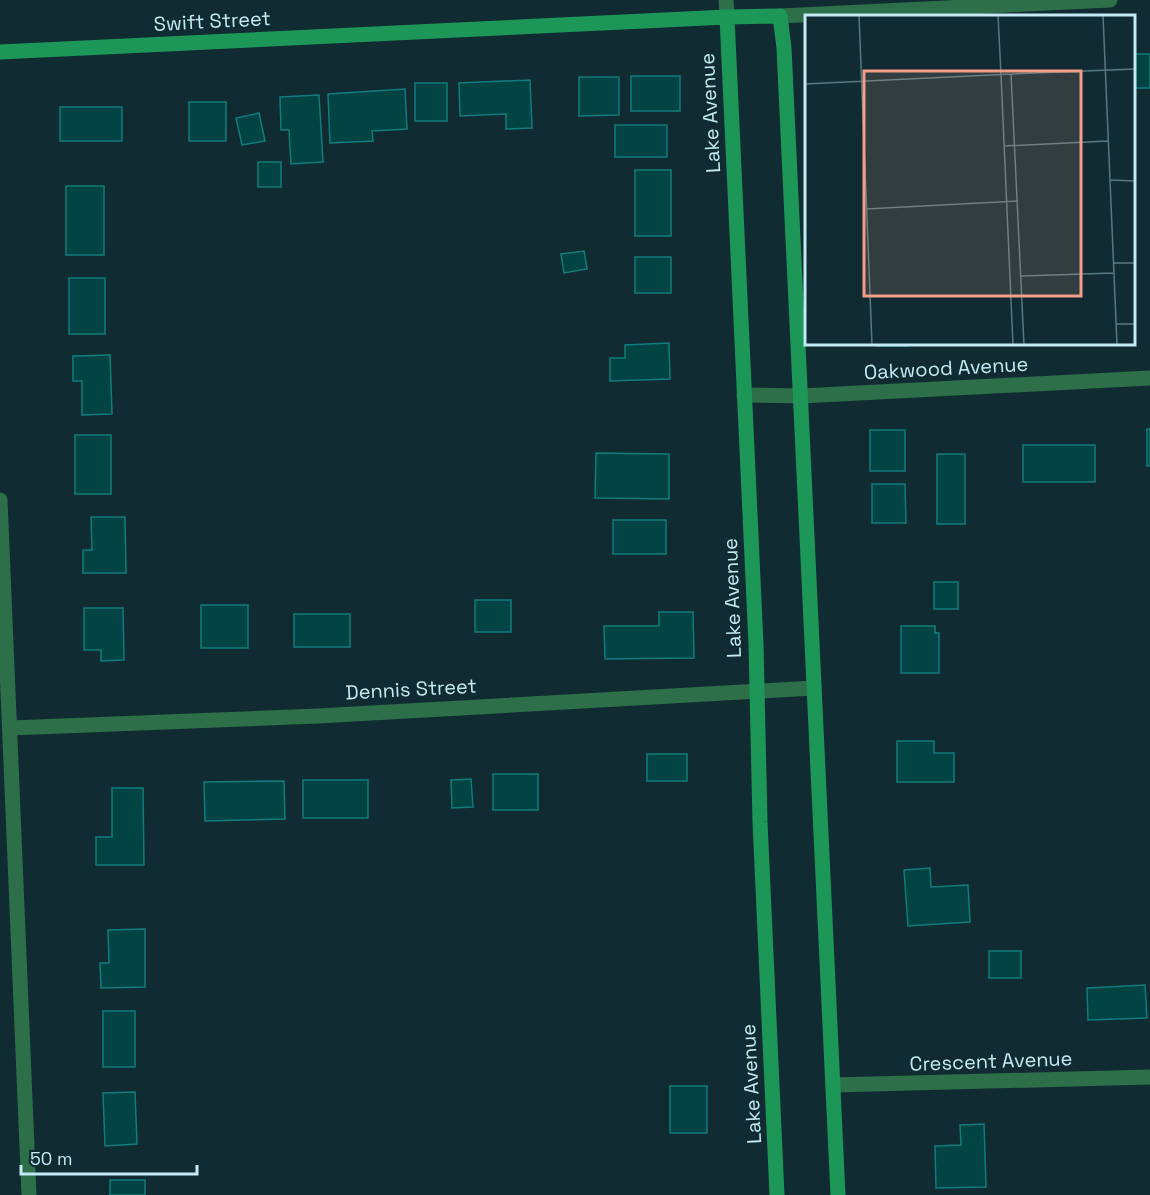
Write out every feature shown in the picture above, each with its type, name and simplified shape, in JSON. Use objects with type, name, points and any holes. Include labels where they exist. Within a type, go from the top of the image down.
[{"type":"main road","name":"Swift Street","points":[[0,52],[780,16]]},
{"type":"main road","points":[[780,16],[784,48],[838,1195]]},
{"type":"main road","name":"Lake Avenue","points":[[727,17],[756,644],[756,692],[777,1195]]},
{"type":"street","name":"Lake Avenue","points":[[726,0],[727,17]]},
{"type":"street","name":"Swift Street","points":[[780,16],[1110,0]]},
{"type":"street","name":"Oakwood Avenue","points":[[744,395],[801,396],[1150,378]]},
{"type":"street","points":[[0,500],[29,1195]]},
{"type":"street","name":"Dennis Street","points":[[10,728],[318,716],[814,688]]},
{"type":"street","name":"Crescent Avenue","points":[[833,1085],[1150,1077]]},
{"type":"building","points":[[1135,54],[1150,54],[1150,88],[1135,88]]},
{"type":"building","points":[[631,76],[680,76],[680,111],[631,111]]},
{"type":"building","points":[[579,77],[619,77],[619,115],[579,116]]},
{"type":"building","points":[[530,80],[532,128],[506,129],[506,114],[460,116],[459,83]]},
{"type":"building","points":[[415,83],[447,83],[447,121],[415,121]]},
{"type":"building","points":[[405,89],[407,129],[372,131],[373,141],[330,143],[328,94]]},
{"type":"building","points":[[319,95],[323,162],[291,164],[289,130],[281,130],[280,97]]},
{"type":"building","points":[[189,102],[226,102],[226,141],[189,141]]},
{"type":"building","points":[[60,107],[122,107],[122,141],[60,141]]},
{"type":"building","points":[[259,113],[265,141],[242,145],[236,118]]},
{"type":"building","points":[[615,125],[667,125],[667,157],[615,157]]},
{"type":"building","points":[[258,162],[281,162],[281,187],[258,187]]},
{"type":"building","points":[[635,170],[671,170],[671,236],[635,236]]},
{"type":"building","points":[[66,186],[104,186],[104,255],[66,255]]},
{"type":"building","points":[[584,251],[587,269],[564,273],[561,254]]},
{"type":"building","points":[[635,257],[671,257],[671,293],[635,293]]},
{"type":"building","points":[[69,278],[105,278],[105,334],[69,334]]},
{"type":"building","points":[[669,343],[670,379],[610,381],[610,358],[625,358],[625,345]]},
{"type":"building","points":[[877,345],[907,345],[907,346]]},
{"type":"building","points":[[110,355],[112,414],[82,415],[82,381],[73,381],[73,356]]},
{"type":"building","points":[[1147,429],[1150,429],[1150,466],[1147,466]]},
{"type":"building","points":[[870,430],[905,430],[905,471],[870,471]]},
{"type":"building","points":[[75,435],[111,435],[111,494],[75,494]]},
{"type":"building","points":[[1023,445],[1095,445],[1095,482],[1023,482]]},
{"type":"building","points":[[596,453],[669,454],[669,499],[595,498]]},
{"type":"building","points":[[937,454],[965,454],[965,524],[937,524]]},
{"type":"building","points":[[872,484],[905,484],[906,523],[872,523]]},
{"type":"building","points":[[91,517],[125,517],[126,573],[83,573],[83,550],[92,550]]},
{"type":"building","points":[[613,520],[666,520],[666,554],[613,554]]},
{"type":"building","points":[[934,582],[958,582],[958,609],[934,609]]},
{"type":"building","points":[[475,600],[511,600],[511,632],[475,632]]},
{"type":"building","points":[[201,605],[248,605],[248,648],[201,648]]},
{"type":"building","points":[[84,608],[123,608],[124,660],[101,661],[101,650],[84,650]]},
{"type":"building","points":[[659,612],[693,612],[694,658],[605,659],[604,626],[659,626]]},
{"type":"building","points":[[294,614],[350,614],[350,647],[294,647]]},
{"type":"building","points":[[901,626],[935,626],[935,633],[939,633],[939,673],[901,673]]},
{"type":"building","points":[[897,741],[934,741],[934,753],[954,753],[954,782],[897,782]]},
{"type":"building","points":[[647,754],[687,754],[687,781],[647,781]]},
{"type":"building","points":[[493,774],[538,774],[538,810],[493,810]]},
{"type":"building","points":[[471,779],[473,807],[452,808],[451,780]]},
{"type":"building","points":[[303,780],[368,780],[368,818],[303,818]]},
{"type":"building","points":[[284,781],[285,819],[205,821],[204,782]]},
{"type":"building","points":[[112,788],[143,788],[144,865],[96,865],[96,837],[112,837]]},
{"type":"building","points":[[930,868],[931,887],[968,885],[970,922],[908,926],[904,870]]},
{"type":"building","points":[[145,929],[145,987],[101,988],[100,963],[109,963],[108,930]]},
{"type":"building","points":[[989,951],[1021,951],[1021,978],[989,978]]},
{"type":"building","points":[[1145,985],[1147,1018],[1088,1020],[1087,988]]},
{"type":"building","points":[[103,1011],[135,1011],[135,1067],[103,1067]]},
{"type":"building","points":[[670,1086],[707,1086],[707,1133],[670,1133]]},
{"type":"building","points":[[135,1092],[137,1144],[105,1146],[103,1093]]},
{"type":"building","points":[[984,1124],[986,1187],[936,1188],[935,1146],[961,1145],[960,1125]]},
{"type":"building","points":[[110,1180],[145,1180],[145,1195],[110,1195]]}]
